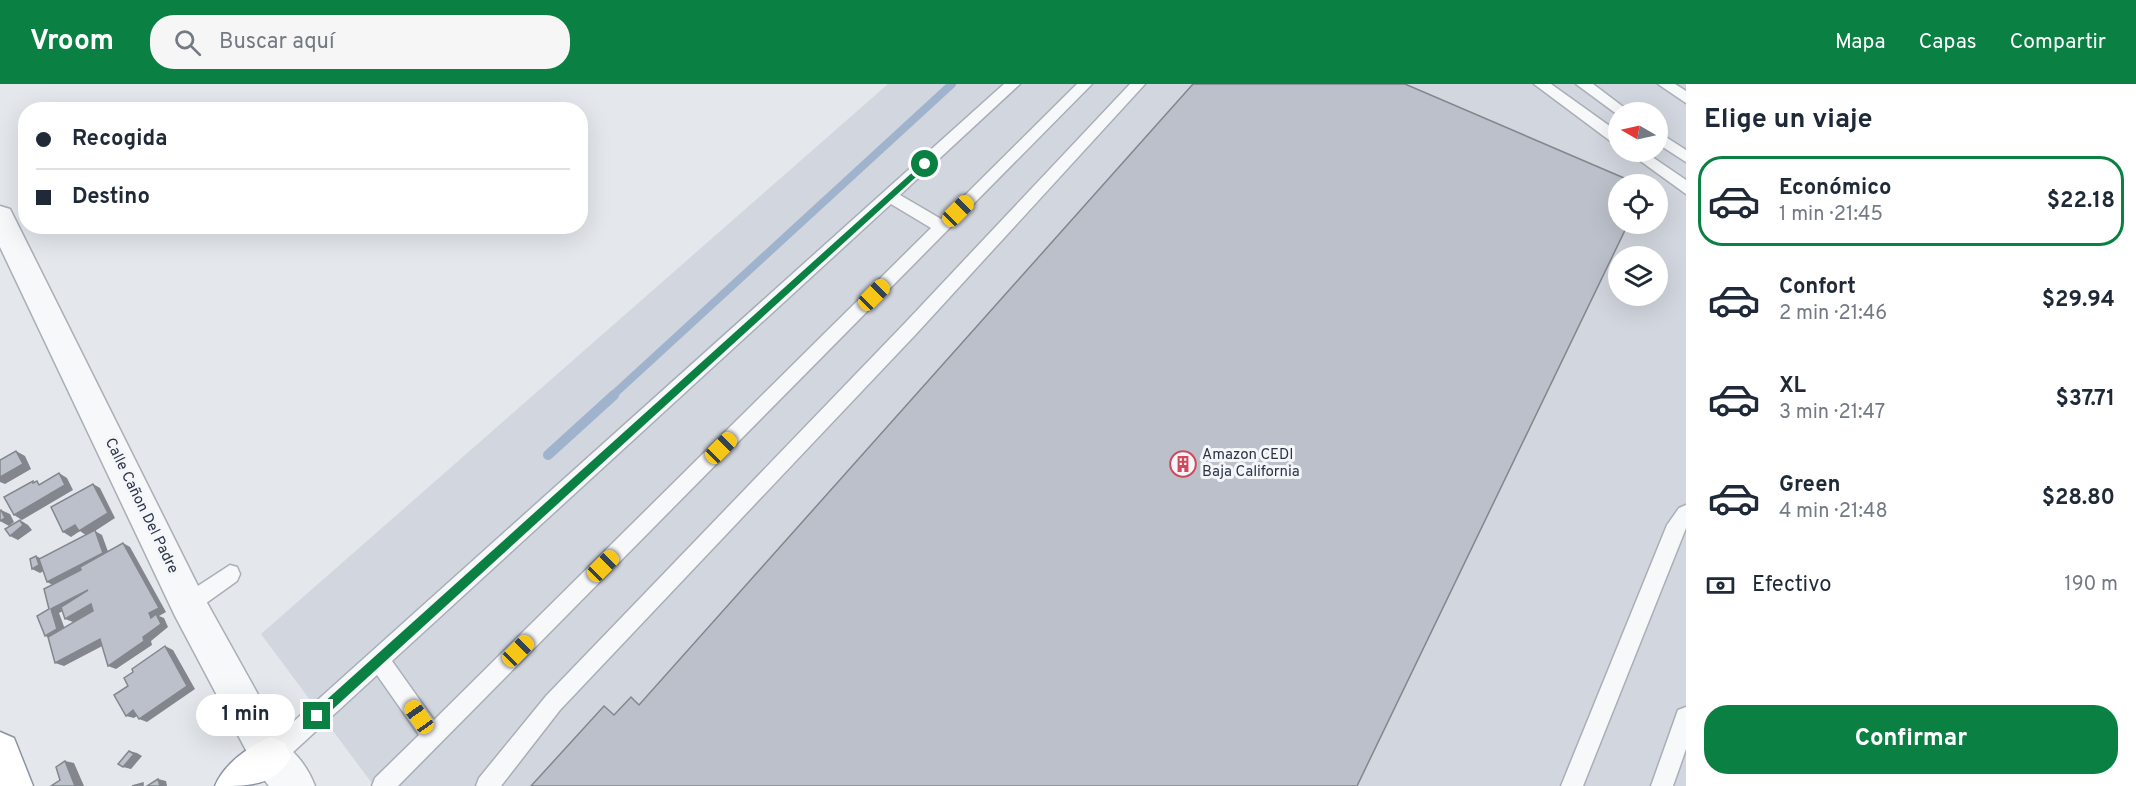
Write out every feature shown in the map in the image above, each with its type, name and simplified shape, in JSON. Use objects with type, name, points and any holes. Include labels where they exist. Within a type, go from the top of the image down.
[{"type":"highway","points":[[0,752],[13,786]]},
{"type":"highway","points":[[235,786],[283,772]]},
{"type":"street","name":"Calle Cañon Del Padre","points":[[0,217],[188,604],[283,772]]},
{"type":"lane","points":[[283,772],[379,660],[1013,84]]},
{"type":"lane","points":[[383,786],[1085,84]]},
{"type":"lane","points":[[487,786],[554,703],[911,328],[1138,84]]},
{"type":"lane","points":[[1541,84],[1608,133]]},
{"type":"lane","points":[[1583,84],[1609,102]]},
{"type":"lane","points":[[1665,84],[1686,98]]},
{"type":"lane","points":[[1668,144],[1686,157]]},
{"type":"lane","points":[[1649,162],[1686,188]]},
{"type":"lane","points":[[890,196],[942,227]]},
{"type":"lane","points":[[1572,786],[1677,525],[1686,514]]},
{"type":"lane","points":[[188,604],[230,574]]},
{"type":"lane","points":[[379,660],[433,736]]},
{"type":"lane","points":[[1662,786],[1686,718]]},
{"type":"shaded area","points":[[888,84],[1686,84],[1686,786],[374,786],[261,634]]},
{"type":"building","name":"Amazon CEDI Baja California","points":[[1193,84],[1405,84],[1615,174],[1608,174],[1608,234],[1623,234],[1617,246],[1608,246],[1608,265],[1357,786],[531,786],[604,706],[614,715],[631,697],[639,705]]},
{"type":"building","points":[[16,451],[23,464],[0,477],[0,460]]},
{"type":"building","points":[[59,473],[65,485],[14,515],[4,497],[33,481],[33,483],[37,481],[39,485]]},
{"type":"building","points":[[93,484],[108,513],[79,531],[75,525],[63,532],[51,507]]},
{"type":"building","points":[[0,511],[5,518],[0,521]]},
{"type":"building","points":[[20,520],[23,525],[10,536],[5,529]]},
{"type":"building","points":[[95,530],[103,553],[47,582],[39,559]]},
{"type":"building","points":[[123,543],[159,608],[149,613],[151,618],[156,614],[161,624],[143,637],[144,641],[108,666],[100,639],[55,663],[48,637],[93,611],[91,604],[65,619],[61,607],[88,590],[51,609],[57,629],[45,636],[37,616],[49,609],[44,589],[81,570],[80,567]]},
{"type":"building","points":[[36,556],[39,565],[32,569],[30,559]]},
{"type":"building","points":[[165,646],[187,686],[139,719],[133,710],[126,716],[114,695],[128,686],[124,678],[133,672],[132,669]]},
{"type":"building","points":[[129,751],[134,754],[123,767],[118,764]]},
{"type":"building","points":[[65,761],[75,786],[51,786],[60,780],[56,767]]},
{"type":"building","points":[[158,779],[160,786],[147,786]]},
{"type":"waterway","points":[[612,396],[952,84]]},
{"type":"waterway","points":[[548,455],[614,395]]},
{"type":"place","name":"Amazon CEDI Baja California","points":[[1183,464]]},
{"type":"route","points":[[317,716],[925,164]]}]
